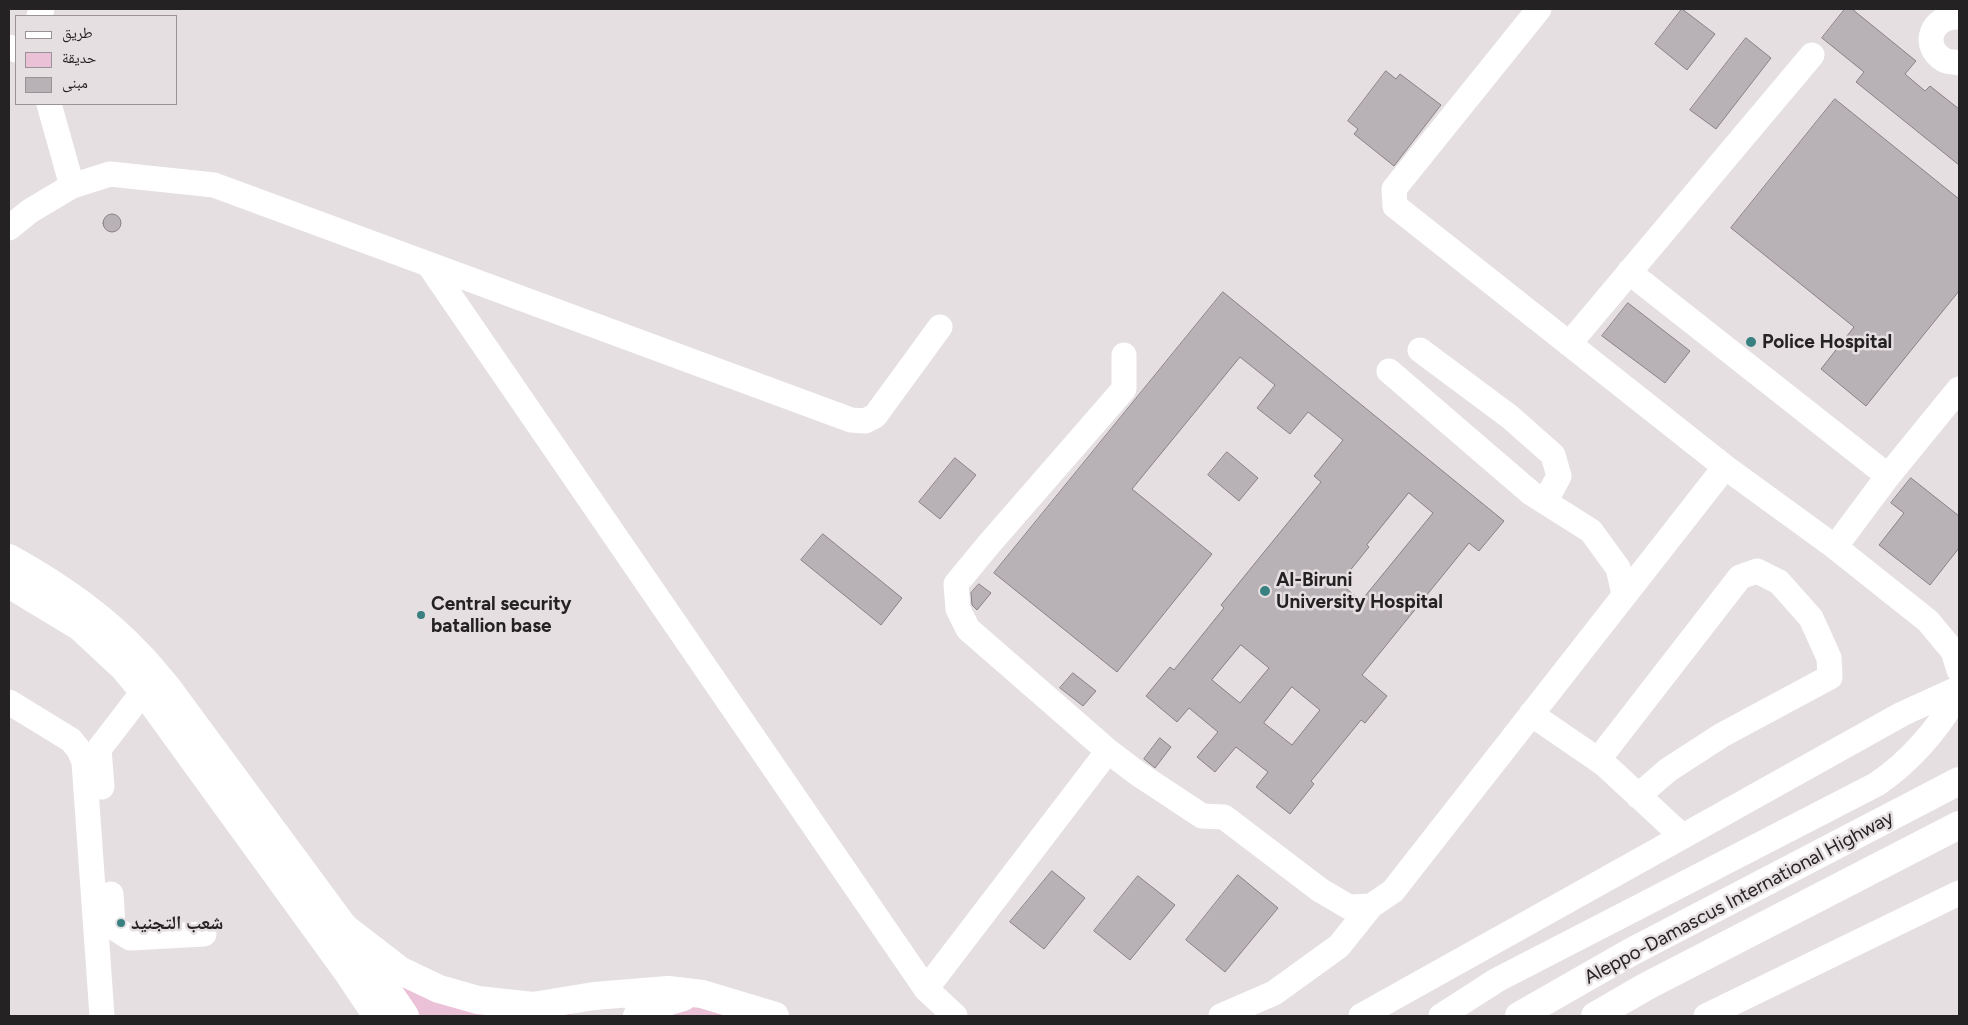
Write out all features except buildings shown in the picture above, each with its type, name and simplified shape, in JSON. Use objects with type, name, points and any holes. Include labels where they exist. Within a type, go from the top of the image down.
[{"type":"main road","points":[[9,558],[48,580],[90,609],[139,654],[167,688],[344,927],[404,1016]]},
{"type":"main road","points":[[9,584],[80,627],[124,668],[346,970],[377,1016]]},
{"type":"main road","name":"Aleppo-Damascus International Highway","points":[[1519,1016],[1631,952],[1959,781]]},
{"type":"main road","name":"Aleppo-Damascus International Highway","points":[[1595,1016],[1647,986],[1959,825]]},
{"type":"main road","points":[[344,927],[401,971],[439,989],[478,1000],[533,1006],[631,992],[668,990],[702,994],[775,1016]]},
{"type":"main road","points":[[346,970],[364,1016]]},
{"type":"main road","points":[[1611,1016],[1647,986]]},
{"type":"main road","points":[[637,1016],[664,1003],[702,994]]},
{"type":"street","points":[[1539,9],[1394,189],[1395,206],[1725,467],[1835,548],[1928,621],[1953,651],[1959,670]]},
{"type":"street","points":[[1959,18],[1949,16],[1936,24],[1930,37],[1934,52],[1945,61],[1959,63]]},
{"type":"street","points":[[1569,344],[1812,55]]},
{"type":"street","points":[[48,105],[72,186]]},
{"type":"street","points":[[9,228],[30,211],[72,186],[110,174],[214,185],[852,420],[865,421],[875,416],[940,327]]},
{"type":"street","points":[[429,265],[926,989],[955,1016]]},
{"type":"street","points":[[1629,272],[1888,476]]},
{"type":"street","points":[[1420,350],[1510,417],[1553,454],[1559,476],[1545,502]]},
{"type":"street","points":[[1124,355],[1124,389],[988,544],[956,584],[958,609],[968,629],[1108,751],[1137,773],[1202,816],[1224,817],[1320,890],[1349,907],[1371,906]]},
{"type":"street","points":[[1389,371],[1531,493],[1591,531],[1618,568],[1624,594]]},
{"type":"street","points":[[1835,548],[1888,476],[1959,389]]},
{"type":"street","points":[[1221,1016],[1274,993],[1340,946],[1371,906],[1393,891],[1725,467]]},
{"type":"street","points":[[1598,760],[1740,577],[1758,571],[1779,582],[1811,618],[1829,658],[1830,677],[1722,735],[1668,770],[1638,796]]},
{"type":"street","points":[[1361,1016],[1902,714],[1959,688]]},
{"type":"street","points":[[102,1016],[94,776],[99,749],[143,692]]},
{"type":"street","points":[[1441,1016],[1497,980],[1877,784],[1891,775],[1914,755],[1938,726],[1959,693]]},
{"type":"street","points":[[9,702],[70,740],[79,750],[84,762],[94,776],[113,927],[130,938],[204,934]]},
{"type":"street","points":[[1531,714],[1598,760],[1682,836]]},
{"type":"street","points":[[926,989],[1108,751]]},
{"type":"street","points":[[1706,1016],[1959,893]]},
{"type":"green space","points":[[380,967],[433,994],[595,997],[569,1016],[414,1016]]},
{"type":"green space","points":[[669,1000],[749,1016],[625,1016]]},
{"type":"place","name":"Police Hospital","points":[[1751,342]]},
{"type":"place","name":"Al-Biruni University Hospital","points":[[1265,591]]},
{"type":"place","name":"Central security batallion base","points":[[421,615]]},
{"type":"place","name":"شعب التجنيد","points":[[121,923]]}]
